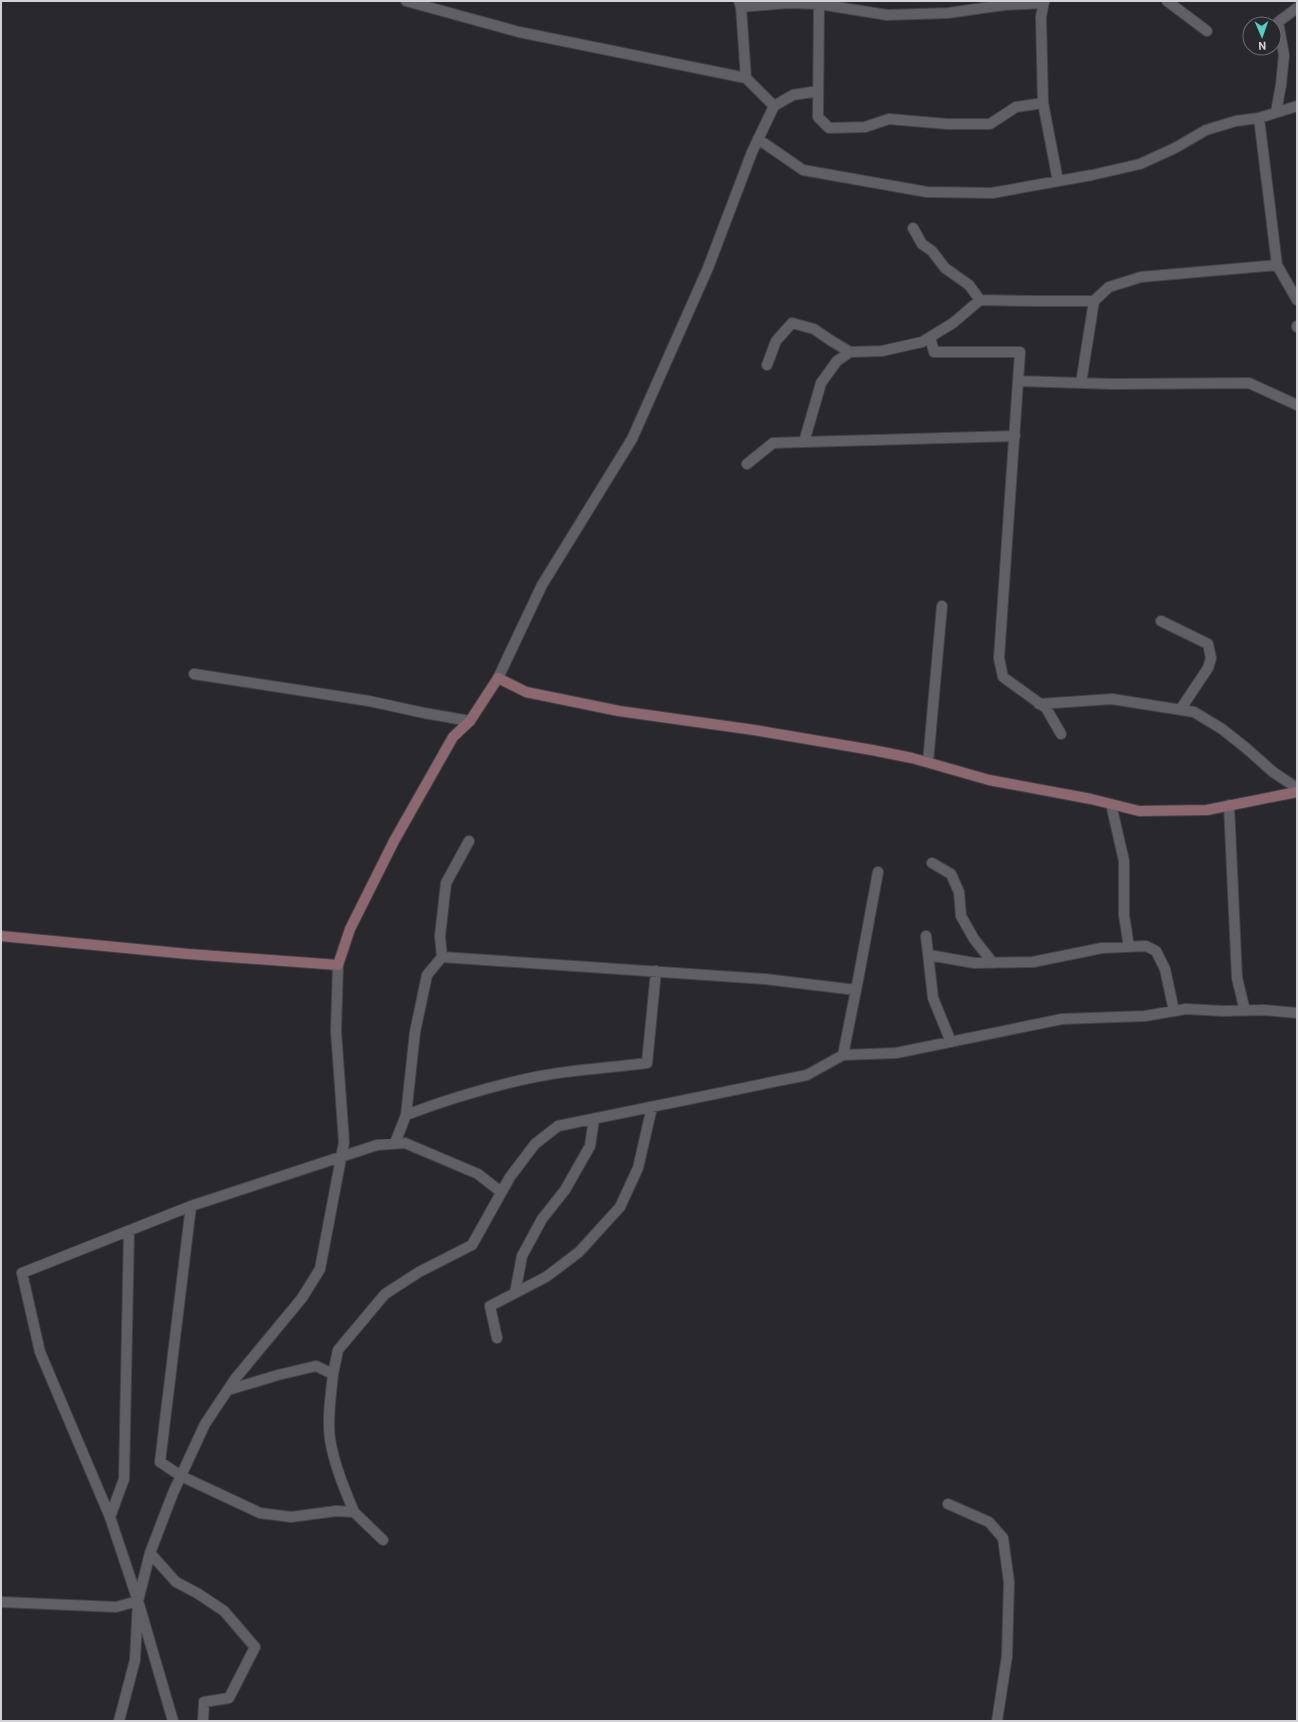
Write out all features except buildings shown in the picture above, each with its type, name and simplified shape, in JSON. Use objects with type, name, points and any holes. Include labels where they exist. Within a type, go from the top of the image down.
[{"type":"street","points":[[406,1],[519,32],[746,78],[774,106]]},
{"type":"street","points":[[1167,1],[1207,31]]},
{"type":"street","points":[[746,78],[740,4],[788,2],[819,4],[887,15],[948,13],[1004,5],[1044,2],[1041,17],[1043,103],[1058,181]]},
{"type":"street","points":[[819,4],[818,117],[829,128],[865,127],[889,119],[947,124],[990,124],[1016,107],[1043,103]]},
{"type":"street","points":[[1276,112],[1284,55],[1278,22],[1297,8]]},
{"type":"street","points":[[119,1721],[135,1660],[138,1601],[150,1553],[181,1476],[205,1424],[234,1379],[302,1298],[320,1268],[344,1142],[336,1031],[338,964],[350,929],[394,841],[453,737],[470,721],[498,678],[542,585],[632,439],[708,268],[758,139],[774,106],[793,94],[818,91]]},
{"type":"street","points":[[758,139],[802,170],[927,192],[992,193],[1140,164],[1175,148],[1206,130],[1259,118],[1297,106]]},
{"type":"street","points":[[1259,118],[1277,265],[1297,300]]},
{"type":"street","points":[[913,228],[922,244],[932,251],[945,268],[969,285],[980,300]]},
{"type":"street","points":[[1082,383],[1094,301],[1109,287],[1142,277],[1277,265]]},
{"type":"street","points":[[767,365],[776,341],[792,323],[814,329],[850,352],[882,351],[922,342],[953,322],[980,300],[1035,302],[1094,301]]},
{"type":"street","points":[[930,337],[934,352],[1020,352],[999,658],[1003,677],[1046,708],[1061,734]]},
{"type":"street","points":[[804,442],[821,383],[837,361],[850,352]]},
{"type":"street","points":[[1018,381],[1082,383],[1249,382],[1297,405]]},
{"type":"street","points":[[747,464],[773,443],[1014,436]]},
{"type":"street","points":[[928,762],[942,606]]},
{"type":"street","points":[[1161,621],[1208,644],[1211,658],[1208,668],[1180,710]]},
{"type":"street","points":[[194,674],[346,697],[470,721]]},
{"type":"street","points":[[498,678],[526,692],[619,711],[754,730],[872,750],[928,762],[989,780],[1139,811],[1207,810],[1297,792]]},
{"type":"street","points":[[1039,704],[1112,699],[1194,712],[1222,729],[1273,772],[1297,788]]},
{"type":"street","points":[[1111,804],[1124,861],[1124,916],[1129,947]]},
{"type":"street","points":[[1229,805],[1237,978],[1245,1010]]},
{"type":"street","points":[[395,1143],[406,1115],[416,1032],[427,975],[442,957],[440,936],[446,883],[469,841]]},
{"type":"street","points":[[932,863],[951,874],[959,892],[961,916],[974,939],[993,963]]},
{"type":"street","points":[[843,1055],[878,872]]},
{"type":"street","points":[[1,936],[188,954],[338,964]]},
{"type":"street","points":[[926,936],[934,998],[952,1042]]},
{"type":"street","points":[[929,956],[974,963],[1033,962],[1102,948],[1146,946],[1156,951],[1165,968],[1174,1011]]},
{"type":"street","points":[[442,957],[764,979],[856,990]]},
{"type":"street","points":[[406,1115],[430,1106],[496,1086],[536,1076],[647,1063],[656,971]]},
{"type":"street","points":[[383,1540],[354,1512],[340,1479],[330,1438],[332,1374],[338,1350],[384,1294],[419,1272],[472,1244],[510,1177],[535,1144],[558,1126],[807,1075],[843,1055],[896,1053],[1062,1019],[1145,1016],[1186,1009],[1223,1011],[1264,1010],[1297,1013]]},
{"type":"street","points":[[497,1338],[490,1306],[546,1277],[579,1252],[620,1207],[638,1168],[652,1107]]},
{"type":"street","points":[[515,1292],[522,1256],[542,1219],[565,1190],[590,1146],[594,1119]]},
{"type":"street","points":[[173,1721],[138,1601],[110,1517],[40,1352],[22,1273],[191,1206],[377,1145],[405,1143],[478,1174],[501,1192]]},
{"type":"street","points":[[191,1206],[160,1462],[181,1476],[260,1513],[291,1517],[336,1511],[354,1512]]},
{"type":"street","points":[[110,1517],[124,1479],[129,1231]]},
{"type":"street","points":[[228,1390],[278,1375],[316,1366],[332,1374]]},
{"type":"street","points":[[948,1504],[989,1522],[1003,1538],[1009,1582],[1007,1656],[997,1721]]},
{"type":"street","points":[[150,1553],[176,1582],[197,1592],[224,1611],[255,1647],[229,1698],[204,1702],[204,1721]]},
{"type":"street","points":[[1,1602],[116,1608],[138,1601]]}]
